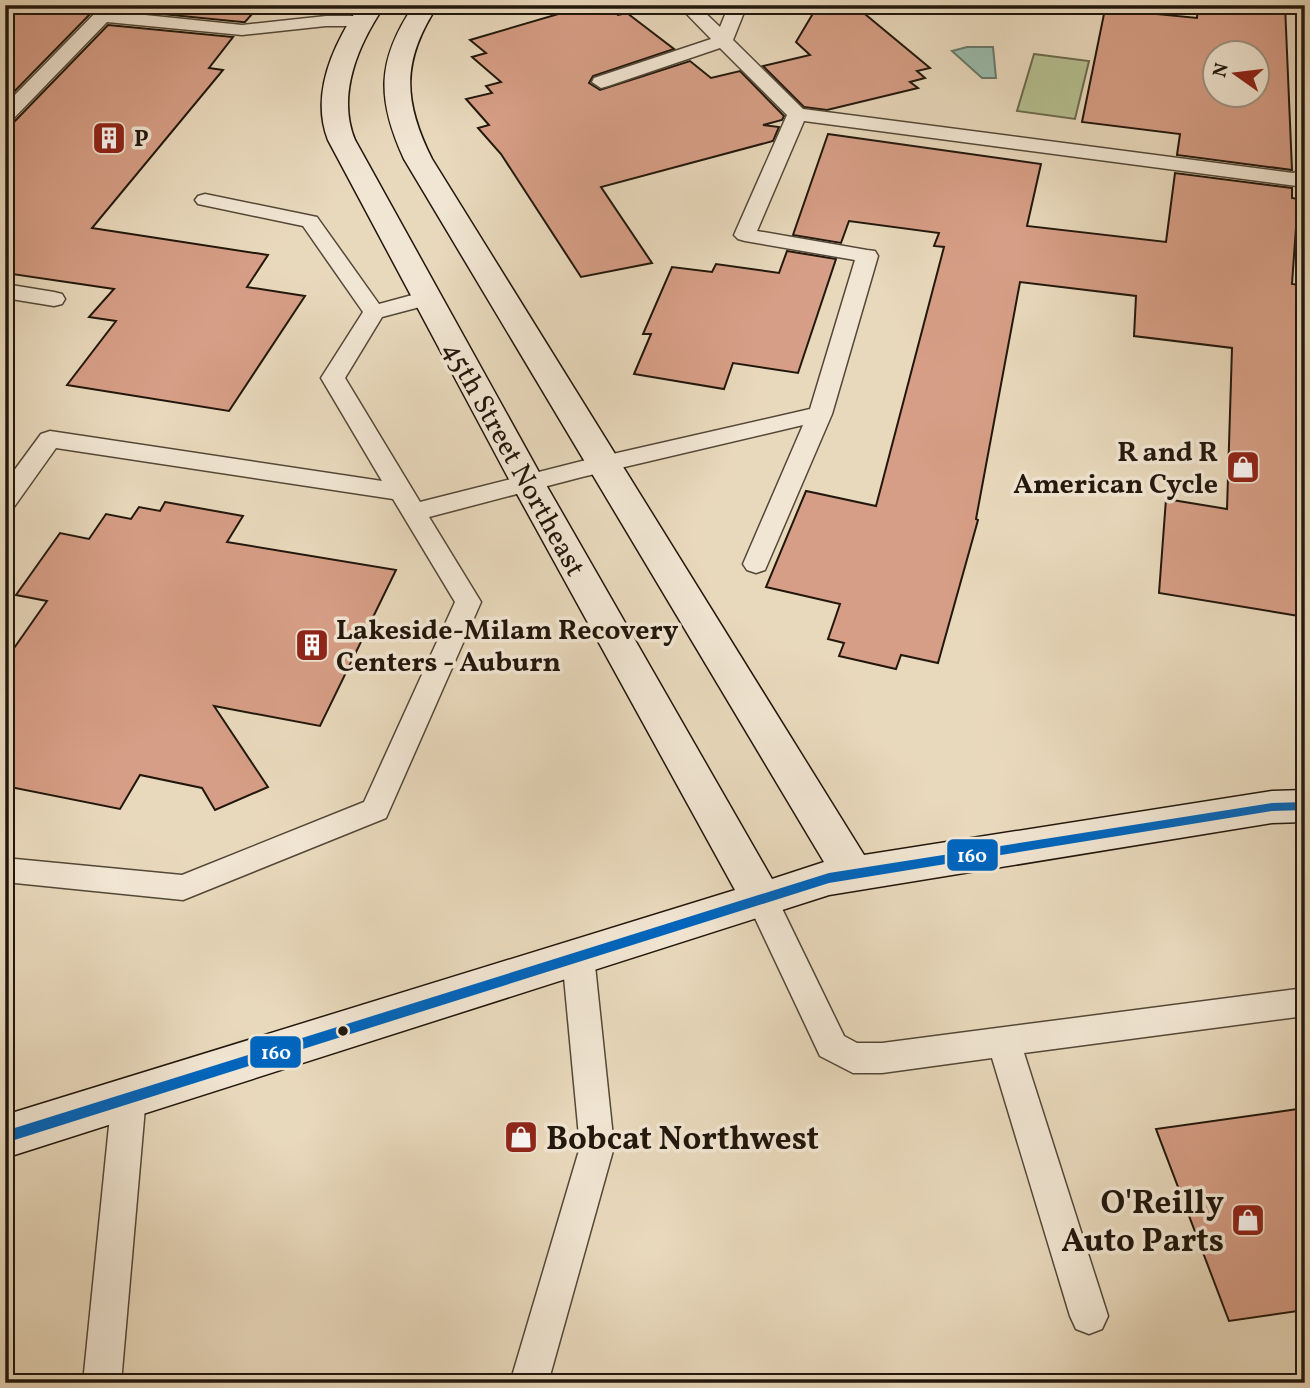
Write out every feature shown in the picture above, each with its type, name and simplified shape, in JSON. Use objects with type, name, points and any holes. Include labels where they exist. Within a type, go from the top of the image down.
[{"type":"street","points":[[426,5],[409,37],[399,71],[397,102],[418,159],[854,875]]},
{"type":"street","name":"45th Street Northeast","points":[[367,13],[343,61],[336,86],[337,128],[426,298],[762,899]]},
{"type":"street","points":[[5,1137],[829,878],[1272,807],[1305,806]]},
{"type":"lane","points":[[687,5],[797,114],[1297,180],[1305,175]]},
{"type":"lane","points":[[601,82],[723,41],[738,5]]},
{"type":"lane","points":[[5,116],[108,11],[231,30],[326,21],[367,13]]},
{"type":"lane","points":[[756,564],[820,414],[867,256],[745,235],[797,114]]},
{"type":"lane","points":[[205,200],[310,221],[374,312]]},
{"type":"lane","points":[[5,291],[54,299]]},
{"type":"lane","points":[[5,870],[183,888],[375,810],[468,602],[333,378],[374,312],[426,298]]},
{"type":"lane","points":[[5,501],[50,439],[407,502],[528,483],[820,414]]},
{"type":"lane","points":[[762,899],[832,1045],[852,1058],[882,1058],[1305,1002]]},
{"type":"lane","points":[[529,1383],[597,1147],[578,956]]},
{"type":"lane","points":[[1004,1042],[1089,1316]]},
{"type":"lane","points":[[102,1383],[129,1096]]},
{"type":"shaded area","points":[[967,47],[993,47],[996,78],[982,78],[952,51]]},
{"type":"shaded area","points":[[1034,54],[1089,61],[1075,119],[1017,111]]},
{"type":"building","points":[[5,5],[99,5],[5,101]]},
{"type":"building","points":[[124,5],[260,5],[242,22],[121,10]]},
{"type":"building","points":[[589,5],[605,5],[618,15],[627,13],[674,49],[593,76],[589,83],[600,90],[690,61],[711,78],[740,71],[784,116],[782,120],[763,125],[779,127],[773,141],[601,187],[652,263],[581,277],[501,154],[478,128],[489,125],[466,99],[492,93],[486,86],[501,82],[472,57],[486,53],[470,40]]},
{"type":"building","points":[[818,5],[854,5],[930,68],[917,71],[925,78],[910,82],[918,88],[827,110],[804,107],[763,66],[810,55],[796,42]]},
{"type":"building","points":[[1198,5],[1285,5],[1292,170],[1177,155],[1180,134],[1082,122],[1105,9],[1197,18]]},
{"type":"building","points":[[108,25],[233,37],[209,68],[223,70],[92,228],[268,255],[247,287],[305,296],[229,411],[67,385],[116,321],[89,317],[114,289],[5,273],[5,124],[14,122]]},
{"type":"building","points":[[828,134],[1041,164],[1027,226],[1166,242],[1175,173],[1292,188],[1292,198],[1298,199],[1292,284],[1305,286],[1305,617],[1159,593],[1166,499],[1227,509],[1232,348],[1134,336],[1136,296],[1020,282],[976,519],[978,520],[938,663],[901,655],[896,669],[839,656],[844,643],[828,639],[840,604],[766,587],[806,491],[876,506],[944,247],[934,246],[939,233],[849,221],[841,243],[793,235]]},
{"type":"building","points":[[787,251],[836,259],[798,373],[733,363],[724,389],[634,374],[651,334],[643,334],[672,267],[712,272],[716,264],[779,273]]},
{"type":"building","name":"Lakeside-Milam Recovery Centers - Auburn","points":[[165,502],[243,516],[227,542],[396,570],[320,726],[214,706],[268,787],[215,810],[202,788],[140,775],[120,809],[5,786],[5,661],[47,601],[16,595],[60,533],[89,539],[106,514],[131,519],[139,507],[160,511]]},
{"type":"building","name":"O'Reilly Auto Parts","points":[[1305,1108],[1305,1310],[1229,1321],[1156,1129]]},
{"type":"transit line","name":"160","points":[[5,1137],[829,878],[1272,807],[1305,806]]},
{"type":"place","name":"P","points":[[109,138]]},
{"type":"place","name":"R and R American Cycle","points":[[1243,467]]},
{"type":"place","name":"Lakeside-Milam Recovery Centers - Auburn","points":[[312,645]]},
{"type":"place","name":"Bobcat Northwest","points":[[521,1137]]},
{"type":"place","name":"O'Reilly Auto Parts","points":[[1248,1220]]}]
